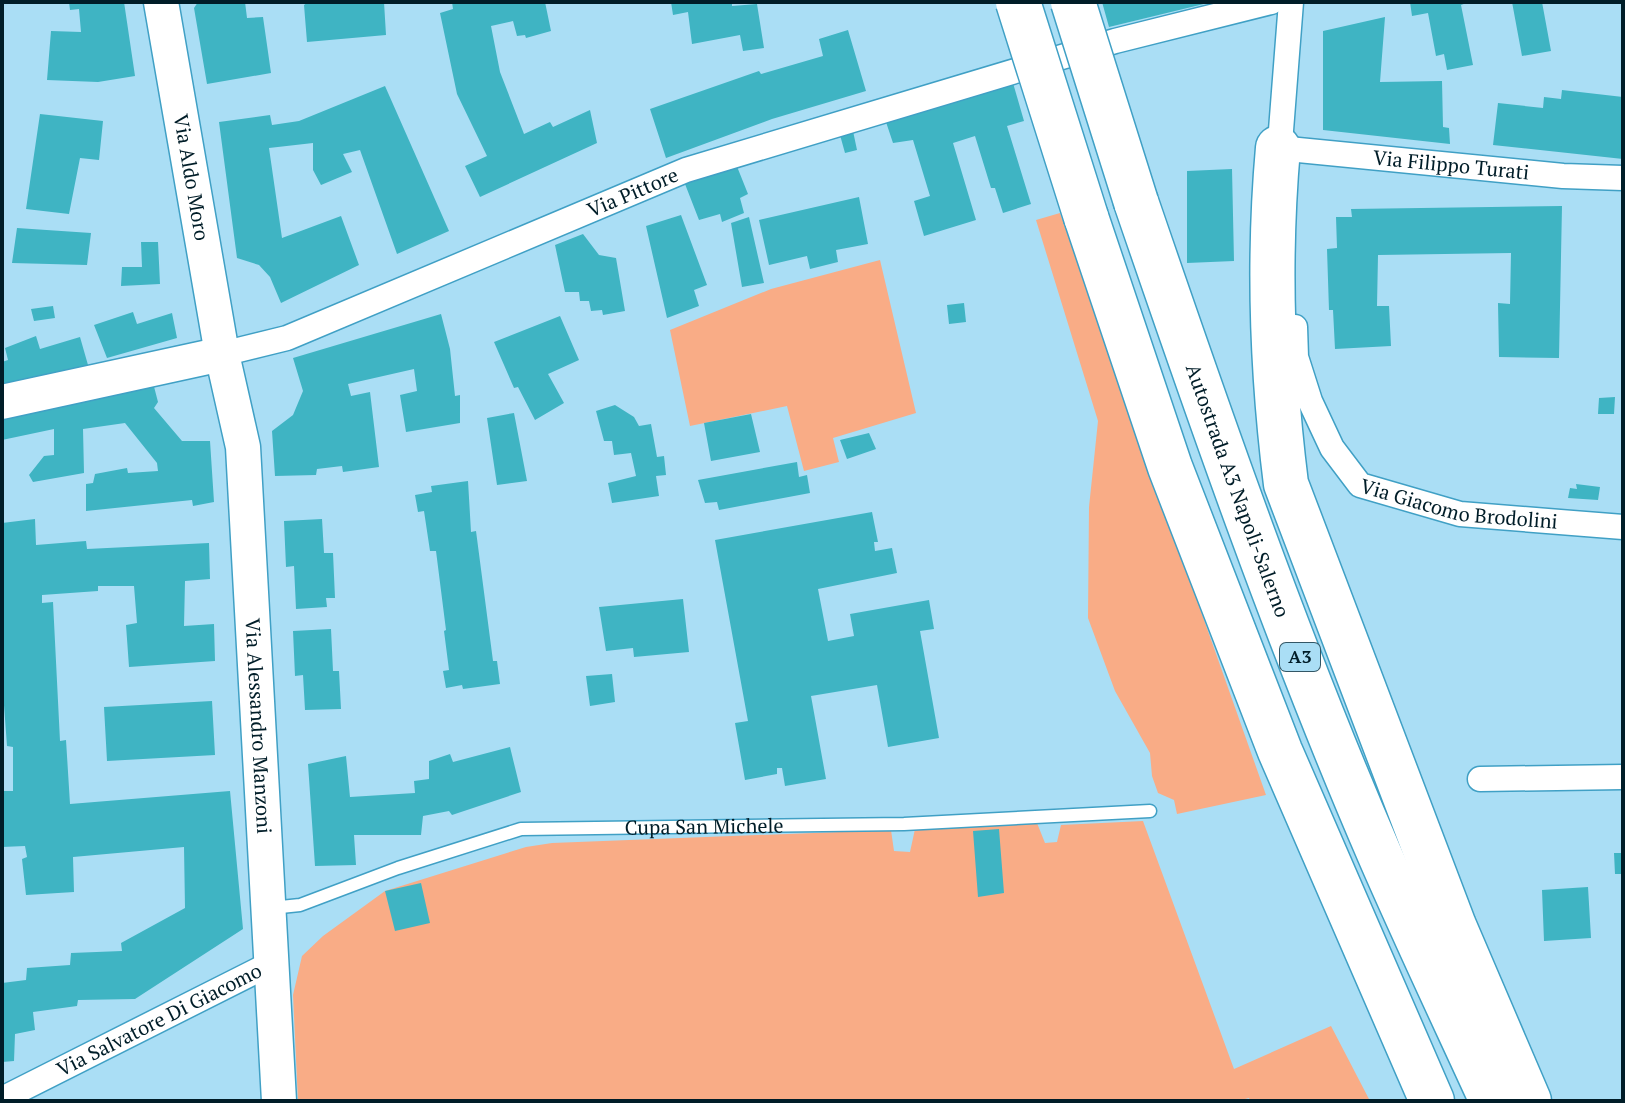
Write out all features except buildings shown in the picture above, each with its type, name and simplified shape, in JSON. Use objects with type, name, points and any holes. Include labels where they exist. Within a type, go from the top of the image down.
[{"type":"highway","name":"A3","points":[[1018,2],[1170,467],[1280,751],[1432,1101]]},
{"type":"highway","name":"Autostrada A3 Napoli-Salerno","points":[[1073,2],[1136,202],[1222,454],[1379,852],[1492,1101]]},
{"type":"highway","points":[[1278,148],[1274,196],[1276,407],[1286,484],[1454,926],[1529,1101]]},
{"type":"street","name":"Via Aldo Moro","points":[[161,2],[222,354]]},
{"type":"street","name":"Via Pittore","points":[[2,402],[287,338],[686,170],[1115,41],[1271,2]]},
{"type":"street","name":"Via Giacomo Brodolini","points":[[1291,2],[1278,148],[1291,223],[1296,357],[1310,401],[1332,448],[1360,485],[1460,514],[1623,527]]},
{"type":"street","name":"Via Filippo Turati","points":[[1278,148],[1563,176],[1623,178]]},
{"type":"street","name":"Via Alessandro Manzoni","points":[[222,354],[243,447],[260,807],[269,908],[279,1101]]},
{"type":"street","points":[[1480,779],[1623,777]]},
{"type":"street","name":"Via Salvatore Di Giacomo","points":[[2,1099],[272,963]]},
{"type":"lane","name":"Cupa San Michele","points":[[269,908],[300,905],[398,868],[521,829],[904,824],[1150,811]]},
{"type":"shaded area","points":[[1060,213],[1266,795],[1177,814],[1174,800],[1158,793],[1152,776],[1150,753],[1115,691],[1088,618],[1089,507],[1098,421],[1036,220]]},
{"type":"shaded area","points":[[880,260],[916,413],[833,438],[839,462],[804,471],[787,406],[690,426],[670,330],[771,289]]},
{"type":"shaded area","points":[[1143,821],[1234,1069],[1331,1026],[1370,1101],[1250,1101],[1249,1098],[1237,1101],[298,1101],[293,995],[302,956],[323,936],[385,891],[526,847],[552,843],[891,830],[894,851],[910,852],[915,829],[1037,823],[1045,843],[1057,842],[1061,825]]}]
